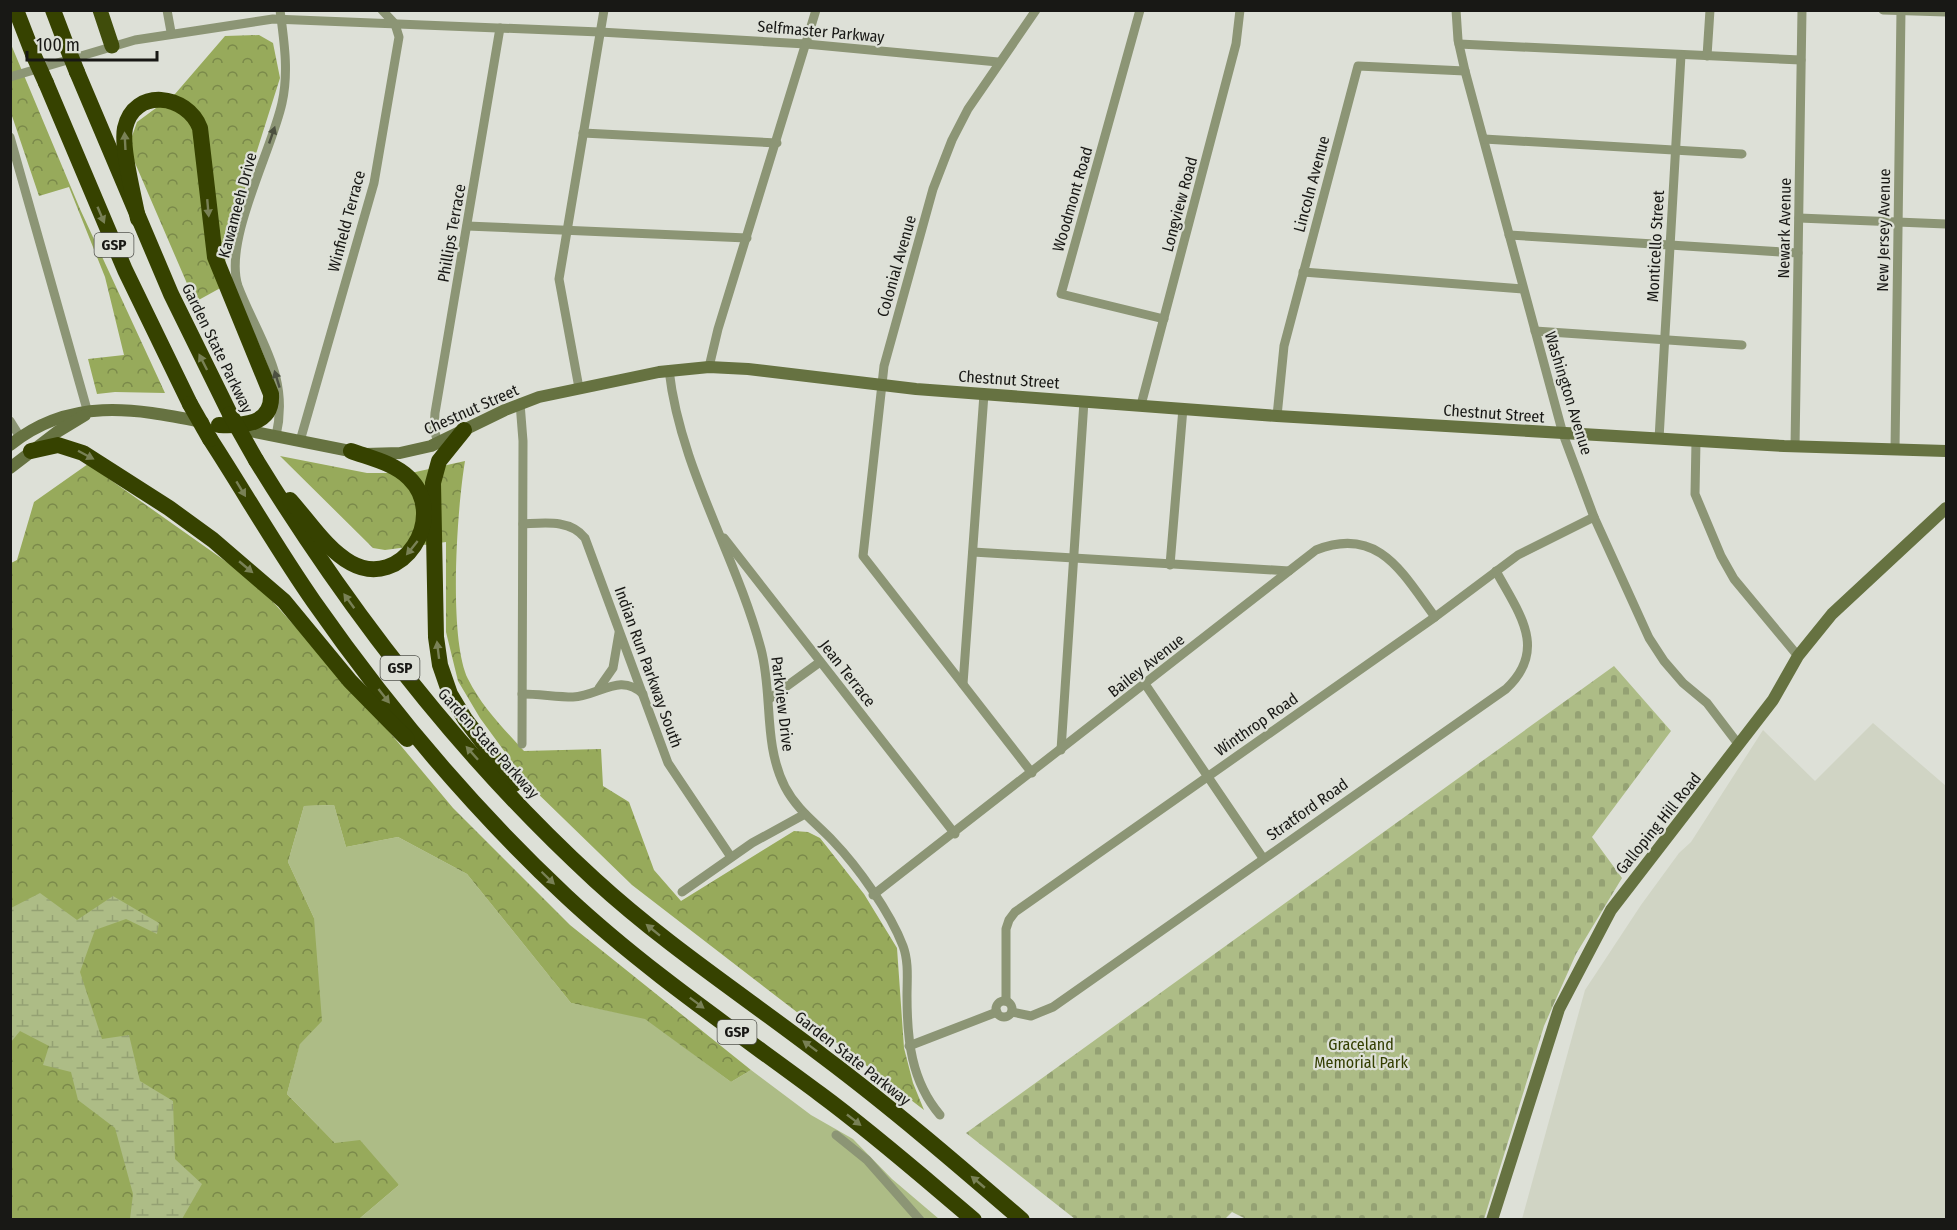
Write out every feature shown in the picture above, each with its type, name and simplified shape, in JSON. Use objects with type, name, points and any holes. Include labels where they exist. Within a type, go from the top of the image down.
[{"type":"highway","name":"GSP","points":[[16,10],[125,270],[190,404],[283,556],[347,647],[417,736],[506,837],[570,899],[631,952],[850,1117],[974,1220]]},
{"type":"highway","name":"Garden State Parkway","points":[[56,10],[77,72],[225,419],[256,460],[319,559],[387,652],[472,753],[570,856],[649,927],[857,1082],[1022,1220]]},
{"type":"highway","points":[[100,10],[112,46]]},
{"type":"highway","points":[[138,219],[124,144],[126,125],[132,113],[144,103],[154,100],[174,101],[192,113],[200,128],[215,256],[271,394],[269,411],[260,420],[242,425],[225,419]]},
{"type":"highway","points":[[464,430],[439,460],[433,483],[436,637],[440,665],[450,694],[469,726],[570,856]]},
{"type":"highway","points":[[256,460],[339,554],[349,562],[364,568],[384,568],[407,555],[420,539],[425,513],[426,472],[438,443]]},
{"type":"highway","points":[[31,451],[58,445],[83,453],[169,508],[234,556],[284,601],[372,704],[506,837]]},
{"type":"highway","points":[[351,451],[388,465],[406,475],[419,492],[425,513]]},
{"type":"main road","name":"Chestnut Street","points":[[15,441],[52,418],[114,409],[139,409],[225,419],[276,436],[351,451],[400,453],[438,443],[520,403],[579,388],[669,370],[710,367],[984,394],[1277,416],[1795,447],[1946,452]]},
{"type":"main road","name":"Chestnut Street","points":[[10,468],[88,413]]},
{"type":"main road","name":"Galloping Hill Road","points":[[1492,1220],[1559,1009],[1582,961],[1611,910],[1773,700],[1798,656],[1832,614],[1947,508]]},
{"type":"street","points":[[167,10],[171,32]]},
{"type":"street","points":[[382,10],[395,24]]},
{"type":"street","points":[[579,388],[559,285],[604,10]]},
{"type":"street","points":[[710,367],[718,329],[816,10]]},
{"type":"street","name":"Colonial Avenue","points":[[963,684],[863,556],[884,366],[933,189],[957,129],[998,62],[1036,10]]},
{"type":"street","name":"Woodmont Road","points":[[1140,10],[1061,294],[1164,319]]},
{"type":"street","name":"Longview Road","points":[[1142,405],[1236,44],[1240,10]]},
{"type":"street","name":"Washington Avenue","points":[[1456,10],[1459,44],[1465,70],[1523,289],[1563,434],[1594,517],[1649,638],[1664,661],[1683,683],[1707,703],[1739,745]]},
{"type":"street","points":[[1707,56],[1710,10]]},
{"type":"street","name":"Newark Avenue","points":[[1795,447],[1802,10]]},
{"type":"street","points":[[1883,10],[1947,12]]},
{"type":"street","name":"New Jersey Avenue","points":[[1895,450],[1901,11]]},
{"type":"street","name":"Selfmaster Parkway","points":[[10,78],[112,46],[171,32],[280,15],[395,24],[600,32],[806,44],[998,62]]},
{"type":"street","name":"Kawameeh Drive","points":[[276,436],[281,412],[279,385],[240,291],[235,268],[248,207],[284,95],[285,63],[280,15]]},
{"type":"street","name":"Winfield Terrace","points":[[300,441],[374,183],[399,37],[395,24]]},
{"type":"street","name":"Phillips Terrace","points":[[438,443],[434,429],[435,413],[501,28]]},
{"type":"street","points":[[1459,44],[1801,60]]},
{"type":"street","name":"Monticello Street","points":[[1659,439],[1681,55]]},
{"type":"street","name":"Lincoln Avenue","points":[[1277,416],[1284,346],[1358,66],[1465,70]]},
{"type":"street","points":[[583,133],[777,143]]},
{"type":"street","points":[[10,137],[88,413]]},
{"type":"street","points":[[1484,139],[1742,154]]},
{"type":"street","points":[[1799,218],[1947,224]]},
{"type":"street","points":[[467,226],[747,238]]},
{"type":"street","points":[[1509,236],[1798,253]]},
{"type":"street","points":[[1303,272],[1523,289]]},
{"type":"street","points":[[1535,331],[1742,345]]},
{"type":"street","name":"Parkview Drive","points":[[669,370],[680,426],[759,641],[769,699],[770,734],[776,764],[788,792],[805,814],[838,846],[898,935],[906,957],[909,1046],[924,1090],[940,1115]]},
{"type":"street","points":[[984,394],[963,684],[1032,773]]},
{"type":"street","points":[[1061,750],[1084,401]]},
{"type":"street","points":[[520,403],[523,524],[522,744]]},
{"type":"street","points":[[1170,565],[1183,408]]},
{"type":"street","points":[[10,421],[15,441]]},
{"type":"street","points":[[1696,441],[1695,494],[1721,556],[1734,579],[1798,656]]},
{"type":"street","name":"Winthrop Road","points":[[1006,1001],[1006,930],[1011,916],[1435,617],[1518,555],[1594,517]]},
{"type":"street","name":"Indian Run Parkway South","points":[[523,524],[564,524],[583,534],[591,548],[671,770],[731,857]]},
{"type":"street","name":"Jean Terrace","points":[[719,531],[955,834]]},
{"type":"street","name":"Bailey Avenue","points":[[873,895],[955,834],[1311,554],[1329,545],[1349,543],[1369,546],[1391,560],[1435,617]]},
{"type":"street","points":[[973,552],[1289,571]]},
{"type":"street","name":"Stratford Road","points":[[1012,1012],[1031,1016],[1053,1006],[1506,689],[1518,676],[1527,655],[1527,632],[1496,571]]},
{"type":"street","points":[[600,688],[615,662],[619,625]]},
{"type":"street","points":[[769,699],[820,662]]},
{"type":"street","points":[[1145,684],[1263,858]]},
{"type":"street","points":[[522,694],[573,697],[600,688],[627,685],[643,694]]},
{"type":"street","points":[[682,892],[752,843],[805,814]]},
{"type":"street","points":[[1006,1001],[1012,1007],[1012,1012],[1003,1017],[997,1012],[998,1004],[1006,1001]]},
{"type":"street","points":[[909,1046],[997,1012]]},
{"type":"street","points":[[836,1135],[867,1160],[920,1220]]},
{"type":"shaded area","points":[[1873,723],[1946,786],[1946,1219],[1522,1219],[1585,990],[1641,905],[1679,853],[1691,842],[1763,730],[1815,781]]},
{"type":"green space","points":[[259,35],[273,43],[280,78],[226,249],[224,286],[195,302],[132,156],[131,139],[137,122],[175,94],[225,36]]},
{"type":"green space","points":[[10,42],[80,209],[165,393],[97,394],[88,359],[124,355],[105,277],[69,187],[39,196],[11,113]]},
{"type":"green space","points":[[280,456],[367,473],[411,473],[465,461],[457,540],[456,604],[462,660],[468,679],[480,699],[524,751],[601,749],[603,786],[629,802],[654,870],[681,901],[794,831],[808,832],[820,838],[864,894],[897,948],[904,1048],[913,1083],[924,1110],[632,885],[529,785],[480,718],[458,681],[446,632],[446,542],[385,550],[373,548]]},
{"type":"green space","points":[[88,464],[255,582],[376,716],[453,808],[570,925],[751,1070],[731,1082],[645,1019],[571,1003],[467,874],[398,837],[346,847],[334,805],[304,806],[288,862],[314,918],[322,1021],[300,1044],[287,1094],[335,1143],[360,1140],[399,1185],[359,1219],[11,1220],[11,563],[17,560],[34,502]]},
{"type":"green space","name":"Graceland Memorial Park","points":[[1614,666],[1671,731],[1592,837],[1622,878],[1576,954],[1544,1026],[1484,1219],[1248,1220],[1232,1212],[1224,1220],[1075,1219],[966,1133]]},
{"type":"green space","points":[[334,805],[346,847],[398,837],[467,874],[571,1003],[645,1018],[731,1082],[751,1070],[811,1115],[853,1139],[892,1179],[939,1219],[359,1219],[399,1185],[335,1143],[287,1094],[300,1043],[314,918],[288,862],[304,806]]},
{"type":"green space","points":[[40,893],[77,920],[113,896],[159,923],[157,934],[126,919],[95,930],[80,972],[102,1039],[129,1035],[140,1081],[173,1101],[175,1159],[202,1184],[182,1219],[130,1219],[133,1194],[115,1128],[78,1100],[71,1072],[43,1065],[49,1046],[20,1031],[11,1042],[11,908]]}]
